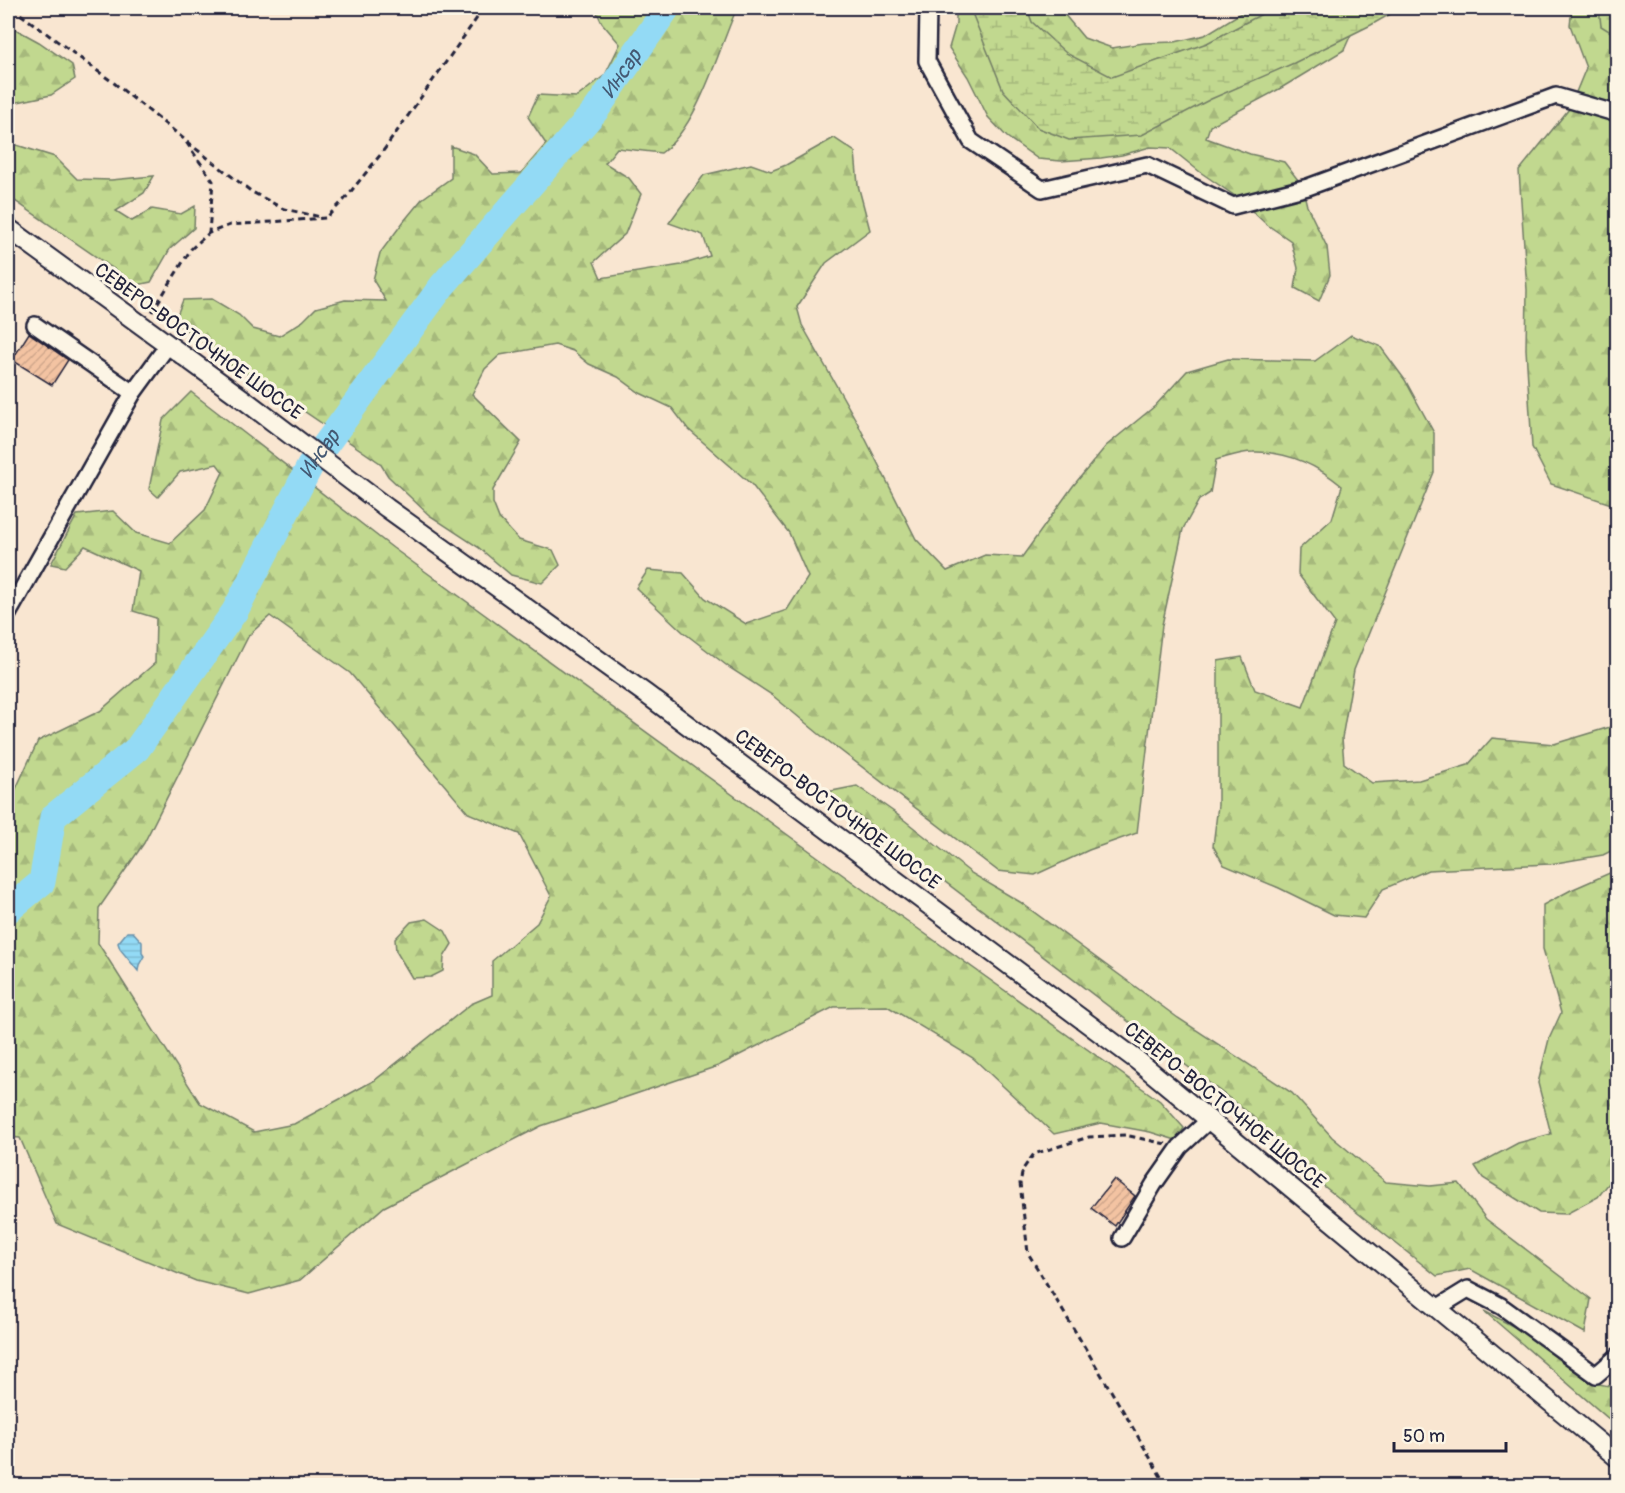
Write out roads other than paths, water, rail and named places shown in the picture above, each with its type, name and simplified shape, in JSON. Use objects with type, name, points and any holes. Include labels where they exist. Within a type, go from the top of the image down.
[{"type":"main road","name":"СЕВЕРО-ВОСТОЧНОЕ ШОССЕ","points":[[8,228],[247,402],[387,508],[646,694],[1138,1061],[1617,1458]]},
{"type":"lane","points":[[928,8],[927,61],[971,141],[1042,189],[1147,165],[1233,206],[1308,187],[1556,96],[1617,114]]},
{"type":"lane","points":[[35,325],[133,393]]},
{"type":"lane","points":[[8,614],[133,393],[168,345]]},
{"type":"lane","points":[[1122,1238],[1154,1184],[1180,1147],[1209,1120]]},
{"type":"lane","points":[[1437,1308],[1468,1289],[1501,1306],[1596,1375],[1617,1356]]},
{"type":"water","points":[[127,932],[133,932],[142,942],[144,956],[138,971],[120,949],[118,943]]},
{"type":"waterway","name":"Инсар","points":[[8,910],[42,882],[53,817],[137,749],[235,611],[310,466],[442,286],[596,110],[667,8]]}]
